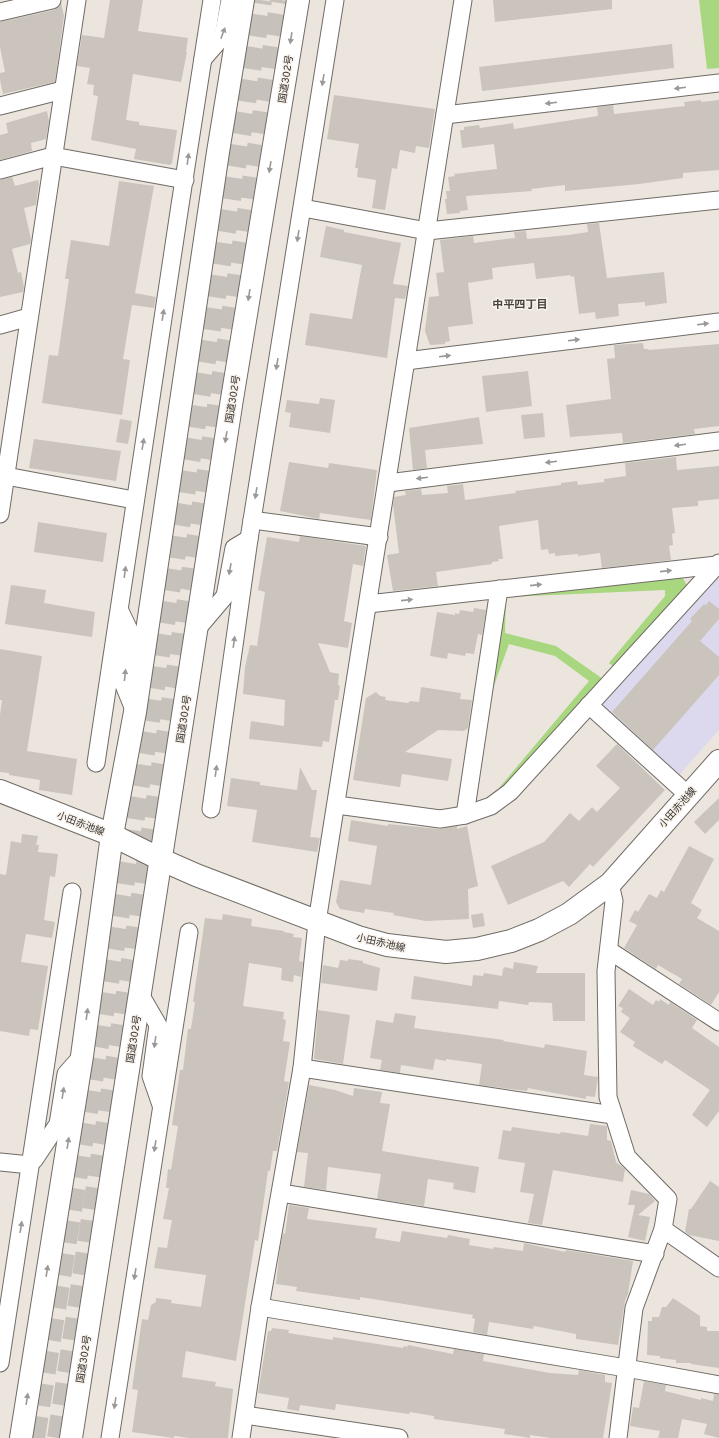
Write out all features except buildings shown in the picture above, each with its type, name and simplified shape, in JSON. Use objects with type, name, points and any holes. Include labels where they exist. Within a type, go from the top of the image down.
[{"type":"main road","points":[[21,1438],[82,1056],[112,835],[135,712],[217,160],[243,0]]},
{"type":"main road","name":"国道302号","points":[[71,1438],[197,629],[298,0]]},
{"type":"main road","name":"小田赤池線","points":[[0,791],[112,835],[162,860],[358,937],[387,945],[446,952],[477,949],[511,941],[539,930],[569,914],[610,884],[719,761]]},
{"type":"street","points":[[0,12],[52,0]]},
{"type":"street","points":[[0,514],[77,0]]},
{"type":"street","points":[[96,763],[120,611],[134,500],[212,0]]},
{"type":"street","points":[[202,60],[223,36],[230,0]]},
{"type":"street","points":[[211,809],[249,539],[335,0]]},
{"type":"street","points":[[241,1438],[260,1307],[302,1068],[317,922],[388,483],[463,0]]},
{"type":"street","points":[[445,115],[719,83]]},
{"type":"street","points":[[0,106],[63,90]]},
{"type":"street","points":[[0,170],[53,156],[185,180]]},
{"type":"street","points":[[303,208],[427,231],[719,200]]},
{"type":"street","points":[[0,325],[29,317]]},
{"type":"street","points":[[406,361],[719,322]]},
{"type":"street","points":[[388,483],[719,440]]},
{"type":"street","points":[[6,476],[134,500]]},
{"type":"street","points":[[252,520],[379,537]]},
{"type":"street","points":[[197,629],[225,596],[234,548],[249,539]]},
{"type":"street","points":[[368,604],[718,564]]},
{"type":"street","points":[[337,805],[440,819],[465,815],[490,806],[510,792],[718,564]]},
{"type":"street","points":[[465,815],[499,589]]},
{"type":"street","points":[[120,611],[130,632],[124,685],[135,712]]},
{"type":"street","points":[[589,705],[688,795]]},
{"type":"street","points":[[610,884],[614,901],[610,951],[606,971],[608,1089],[613,1115],[627,1158],[668,1199],[663,1229],[634,1308],[618,1438]]},
{"type":"street","points":[[0,1363],[72,892]]},
{"type":"street","points":[[110,1438],[189,932]]},
{"type":"street","points":[[610,951],[719,1022]]},
{"type":"street","points":[[140,994],[158,1026],[151,1076],[161,1107]]},
{"type":"street","points":[[30,1165],[58,1124],[66,1074],[82,1056]]},
{"type":"street","points":[[302,1068],[613,1115]]},
{"type":"street","points":[[0,1162],[30,1165]]},
{"type":"street","points":[[281,1193],[655,1254]]},
{"type":"street","points":[[663,1229],[719,1268]]},
{"type":"street","points":[[260,1307],[719,1385]]},
{"type":"street","points":[[245,1415],[349,1434],[399,1438]]},
{"type":"shaded area","points":[[719,576],[719,730],[679,775],[604,709],[604,699]]},
{"type":"green space","points":[[699,0],[719,0],[719,68],[707,69]]},
{"type":"green space","points":[[681,575],[688,587],[614,667],[609,663],[665,596],[665,590],[506,597]]},
{"type":"green space","points":[[506,597],[505,633],[556,646],[603,679],[499,792],[499,788],[589,681],[555,656],[509,644],[488,702]]},
{"type":"tunnel","points":[[34,1438],[111,964],[261,0]]},
{"type":"tunnel","points":[[58,1438],[281,0]]},
{"type":"district","name":"中平四丁目","points":[[520,304]]}]
